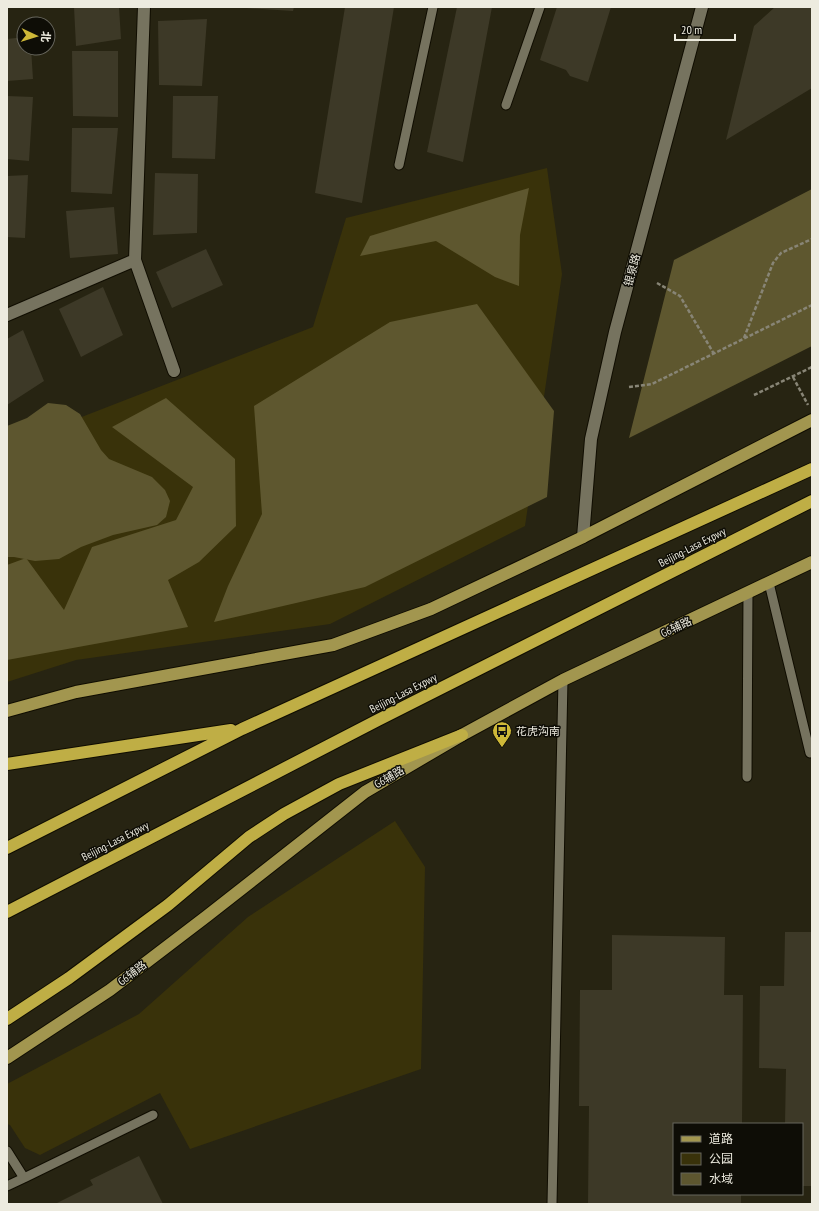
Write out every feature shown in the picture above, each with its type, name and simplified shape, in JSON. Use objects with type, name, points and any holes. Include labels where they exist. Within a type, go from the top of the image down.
[{"type":"highway","name":"Beijing-Lasa Expwy","points":[[7,848],[242,729],[812,469]]},
{"type":"highway","name":"Beijing-Lasa Expwy","points":[[7,912],[378,720],[812,501]]},
{"type":"highway","points":[[7,764],[242,729]]},
{"type":"highway","points":[[7,1019],[94,960],[168,905],[249,837],[284,814],[339,784],[462,735]]},
{"type":"main road","points":[[144,7],[135,260],[174,371]]},
{"type":"main road","name":"银泉路","points":[[583,537],[591,438],[615,332],[702,7]]},
{"type":"main road","points":[[7,315],[135,260]]},
{"type":"main road","points":[[7,711],[76,692],[332,645],[431,609],[583,537],[812,420]]},
{"type":"main road","name":"G6辅路","points":[[7,1058],[110,990],[365,792],[462,735],[563,680],[748,592],[769,584],[812,562]]},
{"type":"lane","points":[[399,165],[433,7]]},
{"type":"lane","points":[[506,105],[540,7]]},
{"type":"lane","points":[[769,584],[810,753]]},
{"type":"lane","points":[[747,777],[748,592]]},
{"type":"lane","points":[[552,1204],[563,680]]},
{"type":"lane","points":[[7,1186],[153,1115]]},
{"type":"lane","points":[[7,1152],[24,1178]]},
{"type":"path","points":[[744,339],[773,262],[781,253],[812,240]]},
{"type":"path","points":[[657,283],[680,296],[714,354]]},
{"type":"path","points":[[630,387],[652,384],[812,305]]},
{"type":"path","points":[[754,395],[812,367]]},
{"type":"path","points":[[793,377],[809,407]]},
{"type":"green space","points":[[547,168],[562,274],[525,526],[330,624],[76,660],[7,682],[7,446],[313,327],[346,218]]},
{"type":"green space","points":[[395,821],[425,867],[421,1069],[190,1149],[160,1093],[40,1155],[25,1148],[10,1125],[7,1124],[7,1084],[139,1014],[248,917]]},
{"type":"shaded area","points":[[529,188],[520,235],[519,286],[495,277],[436,241],[360,256],[370,236]]},
{"type":"shaded area","points":[[812,189],[812,346],[629,438],[674,260]]},
{"type":"shaded area","points":[[477,304],[554,411],[547,497],[365,587],[214,622],[228,586],[262,514],[254,406],[390,322]]},
{"type":"shaded area","points":[[166,398],[235,459],[236,526],[199,562],[168,580],[188,627],[7,660],[7,565],[26,558],[64,610],[92,547],[176,520],[193,487],[112,427]]},
{"type":"water","points":[[48,403],[66,405],[80,414],[101,450],[109,459],[152,477],[165,490],[170,501],[166,517],[157,525],[113,535],[81,547],[59,559],[35,561],[7,557],[7,426],[27,418]]},
{"type":"building","points":[[74,7],[119,7],[121,39],[76,46]]},
{"type":"building","points":[[246,7],[294,7],[293,11]]},
{"type":"building","points":[[345,7],[394,7],[362,203],[315,193]]},
{"type":"building","points":[[457,7],[492,7],[463,162],[427,152]]},
{"type":"building","points":[[557,7],[611,7],[588,82],[570,76],[566,70],[540,60]]},
{"type":"building","points":[[775,7],[812,7],[812,88],[726,140],[754,26]]},
{"type":"building","points":[[207,19],[202,86],[159,85],[158,21]]},
{"type":"building","points":[[16,38],[16,56],[32,56],[33,79],[7,81],[7,39]]},
{"type":"building","points":[[72,51],[118,51],[118,117],[73,116]]},
{"type":"building","points":[[7,96],[33,97],[29,161],[7,159]]},
{"type":"building","points":[[173,96],[218,96],[215,159],[172,158]]},
{"type":"building","points":[[72,128],[118,128],[112,194],[71,192]]},
{"type":"building","points":[[155,173],[198,174],[197,233],[153,235]]},
{"type":"building","points":[[28,175],[25,238],[7,237],[7,176]]},
{"type":"building","points":[[114,207],[118,254],[70,258],[66,211]]},
{"type":"building","points":[[206,249],[223,285],[172,308],[156,272]]},
{"type":"building","points":[[103,287],[123,335],[81,357],[59,309]]},
{"type":"building","points":[[23,330],[44,381],[7,405],[7,339]]},
{"type":"building","points":[[785,932],[812,932],[812,1186],[803,1186],[803,1123],[785,1123],[786,1069],[759,1068],[760,986],[784,986]]},
{"type":"building","points":[[612,935],[725,937],[724,995],[743,995],[742,1123],[673,1123],[673,1195],[741,1195],[741,1204],[588,1204],[589,1106],[579,1106],[580,990],[612,990]]},
{"type":"building","points":[[139,1156],[163,1204],[55,1204],[93,1185],[90,1180]]},
{"type":"place","name":"花虎沟南","points":[[502,748]]}]
